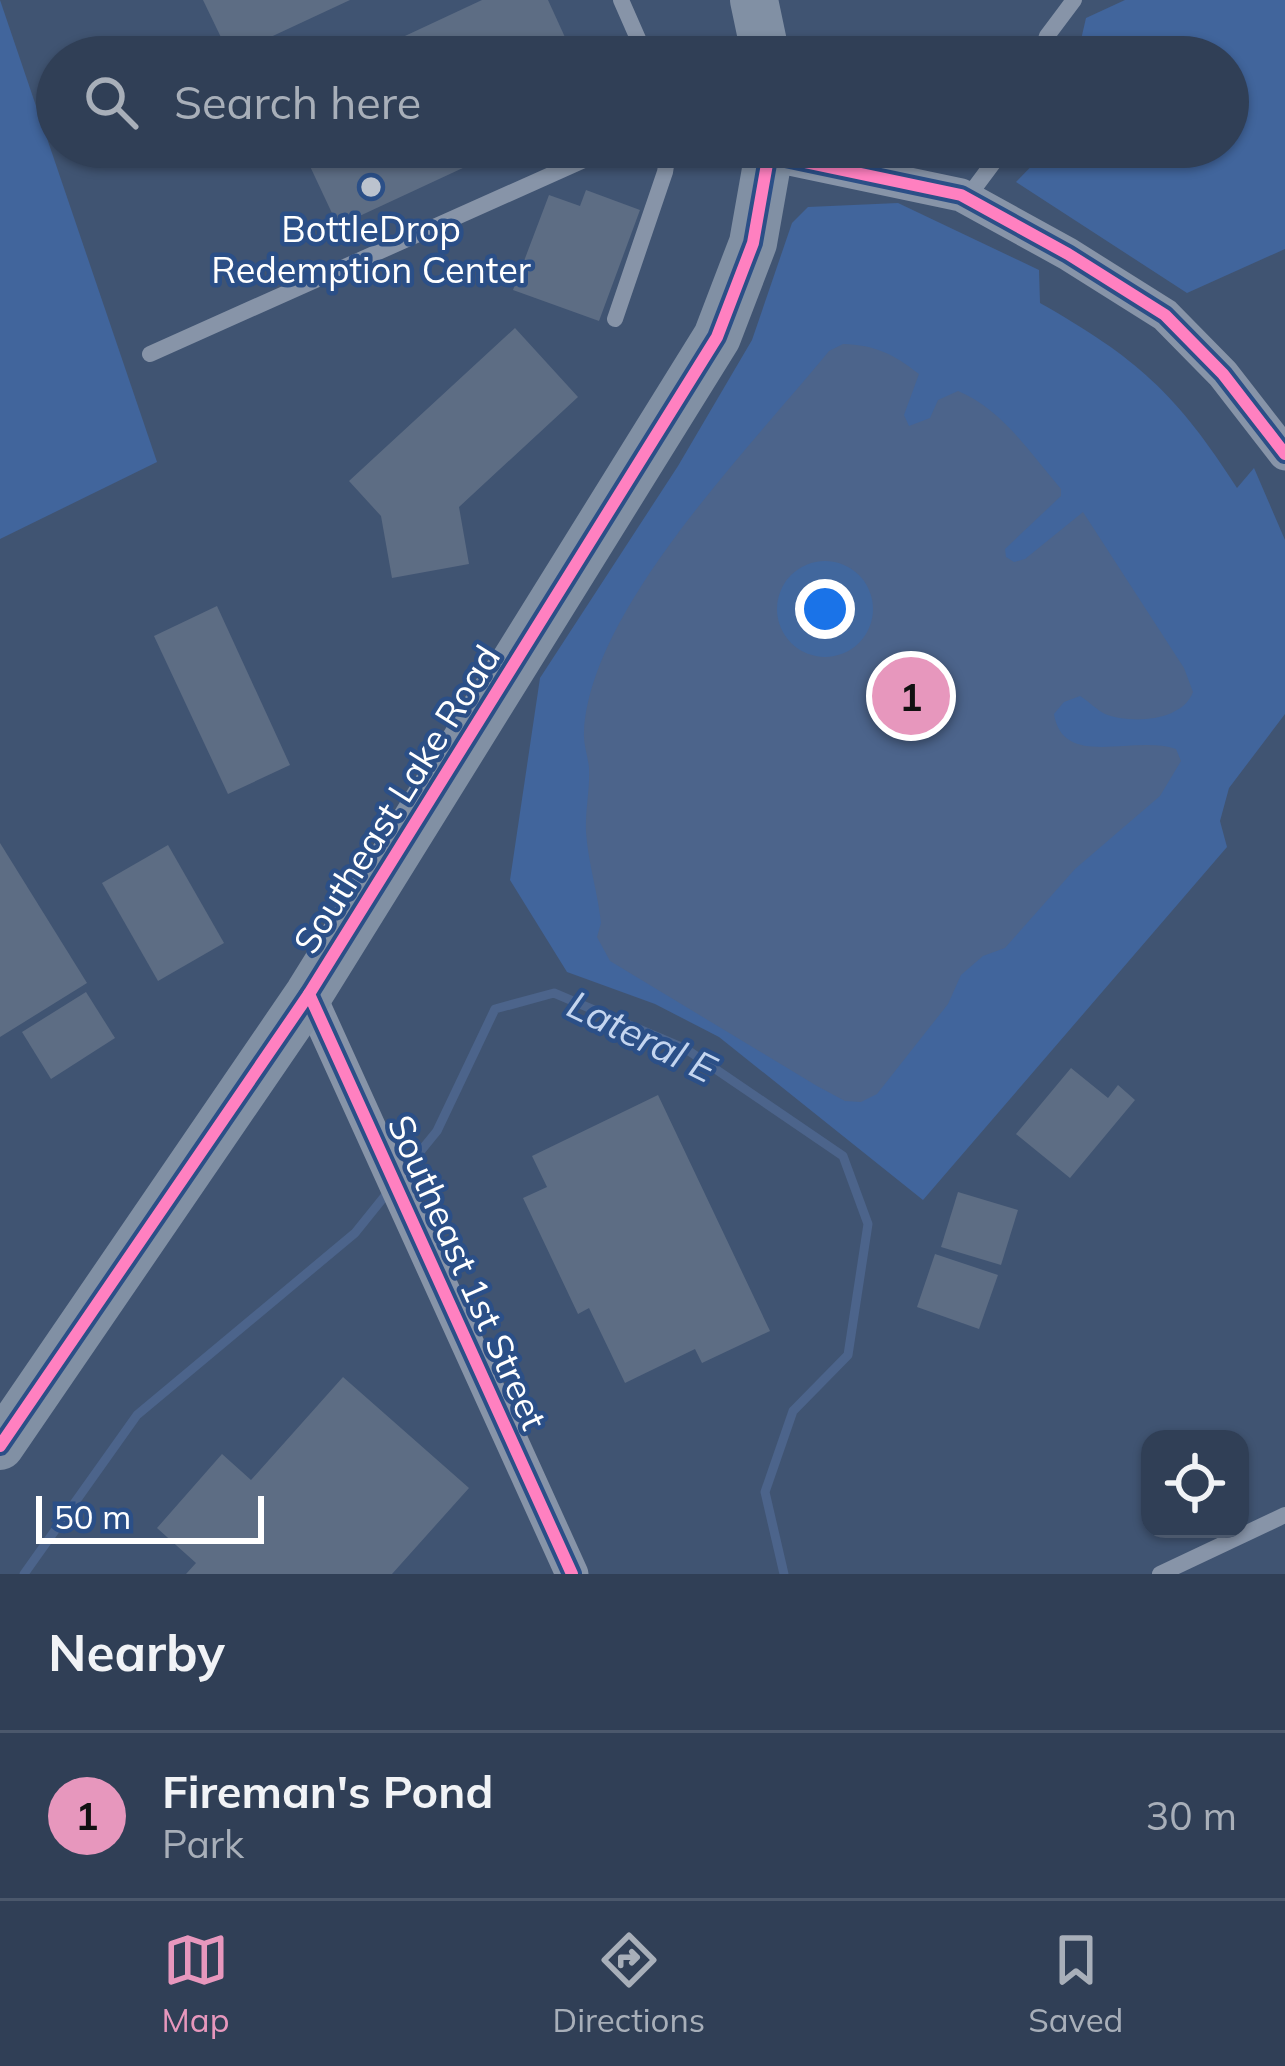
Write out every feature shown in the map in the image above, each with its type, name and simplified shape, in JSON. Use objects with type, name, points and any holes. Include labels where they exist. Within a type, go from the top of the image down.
[{"type":"street","points":[[754,0],[762,36]]},
{"type":"street","name":"Southeast Lake Road","points":[[0,1446],[309,994],[717,338],[753,243],[767,168]]},
{"type":"street","points":[[841,168],[967,198],[1165,315],[1223,374],[1285,454]]},
{"type":"street","name":"Southeast 1st Street","points":[[309,994],[572,1574]]},
{"type":"lane","points":[[621,0],[637,36]]},
{"type":"lane","points":[[1047,36],[1074,0]]},
{"type":"lane","points":[[150,354],[567,168]]},
{"type":"lane","points":[[614,319],[666,168]]},
{"type":"lane","points":[[967,198],[989,168]]},
{"type":"lane","points":[[1160,1574],[1285,1514]]},
{"type":"shaded area","points":[[0,0],[36,106],[36,168],[57,168],[157,462],[0,539]]},
{"type":"shaded area","points":[[1125,0],[1285,0],[1285,249],[1187,293],[1016,182],[1030,168],[1249,168],[1249,36],[1082,36],[1086,18]]},
{"type":"shaded area","points":[[898,203],[1039,270],[1040,303],[1103,342],[1152,381],[1195,427],[1237,488],[1254,468],[1285,540],[1285,714],[1229,788],[1220,821],[1227,847],[923,1200],[719,1037],[655,1004],[567,972],[510,880],[540,678],[678,466],[752,340],[792,223],[808,207]]},
{"type":"shaded area","points":[[843,344],[884,352],[919,374],[904,415],[909,426],[930,418],[938,400],[958,391],[1002,421],[1061,489],[1061,496],[1005,549],[1006,557],[1014,562],[1025,559],[1083,512],[1184,668],[1193,692],[1178,710],[1154,718],[1116,717],[1080,696],[1064,702],[1054,714],[1060,731],[1071,741],[1102,747],[1159,745],[1176,749],[1181,761],[1160,796],[1075,869],[1005,948],[983,956],[961,975],[948,1004],[877,1094],[861,1102],[845,1101],[817,1086],[610,961],[597,937],[601,923],[586,832],[589,768],[584,732],[593,684],[614,634],[644,582],[719,481],[829,351]]},
{"type":"building","points":[[203,0],[350,0],[273,36],[220,36]]},
{"type":"building","points":[[482,0],[548,0],[564,36],[405,36]]},
{"type":"building","points":[[311,168],[463,168],[338,226]]},
{"type":"building","points":[[586,190],[640,210],[599,321],[513,290],[549,195],[580,206]]},
{"type":"building","points":[[515,328],[578,397],[459,507],[469,564],[392,578],[381,516],[349,481]]},
{"type":"building","points":[[217,606],[290,765],[228,794],[154,636]]},
{"type":"building","points":[[0,843],[87,983],[0,1037]]},
{"type":"building","points":[[168,845],[224,943],[158,981],[102,883]]},
{"type":"building","points":[[86,992],[115,1038],[51,1079],[22,1032]]},
{"type":"building","points":[[1071,1068],[1108,1098],[1118,1085],[1135,1100],[1070,1178],[1016,1134]]},
{"type":"building","points":[[658,1095],[770,1331],[702,1363],[695,1349],[625,1383],[589,1308],[578,1314],[523,1198],[547,1187],[532,1156]]},
{"type":"building","points":[[958,1192],[1018,1210],[1001,1265],[941,1247]]},
{"type":"building","points":[[935,1254],[998,1275],[979,1329],[917,1307]]},
{"type":"building","points":[[343,1377],[469,1488],[392,1574],[186,1574],[196,1563],[157,1528],[222,1454],[251,1480]]},
{"type":"waterway","name":"Lateral E","points":[[402,1174],[437,1131],[495,1009],[554,993],[686,1049],[843,1156],[868,1224],[848,1355],[793,1411],[765,1492],[784,1574]]},
{"type":"waterway","name":"Lateral E","points":[[24,1574],[137,1415],[355,1233],[388,1192]]},
{"type":"cycle path","points":[[0,1446],[309,994],[717,337],[753,243],[766,168]]},
{"type":"cycle path","points":[[833,168],[961,195],[1165,315],[1223,374],[1285,454]]},
{"type":"cycle path","points":[[309,994],[572,1574]]},
{"type":"place","name":"BottleDrop Redemption Center","points":[[371,187]]},
{"type":"place","name":"Fireman's Pond","points":[[911,696]]}]
